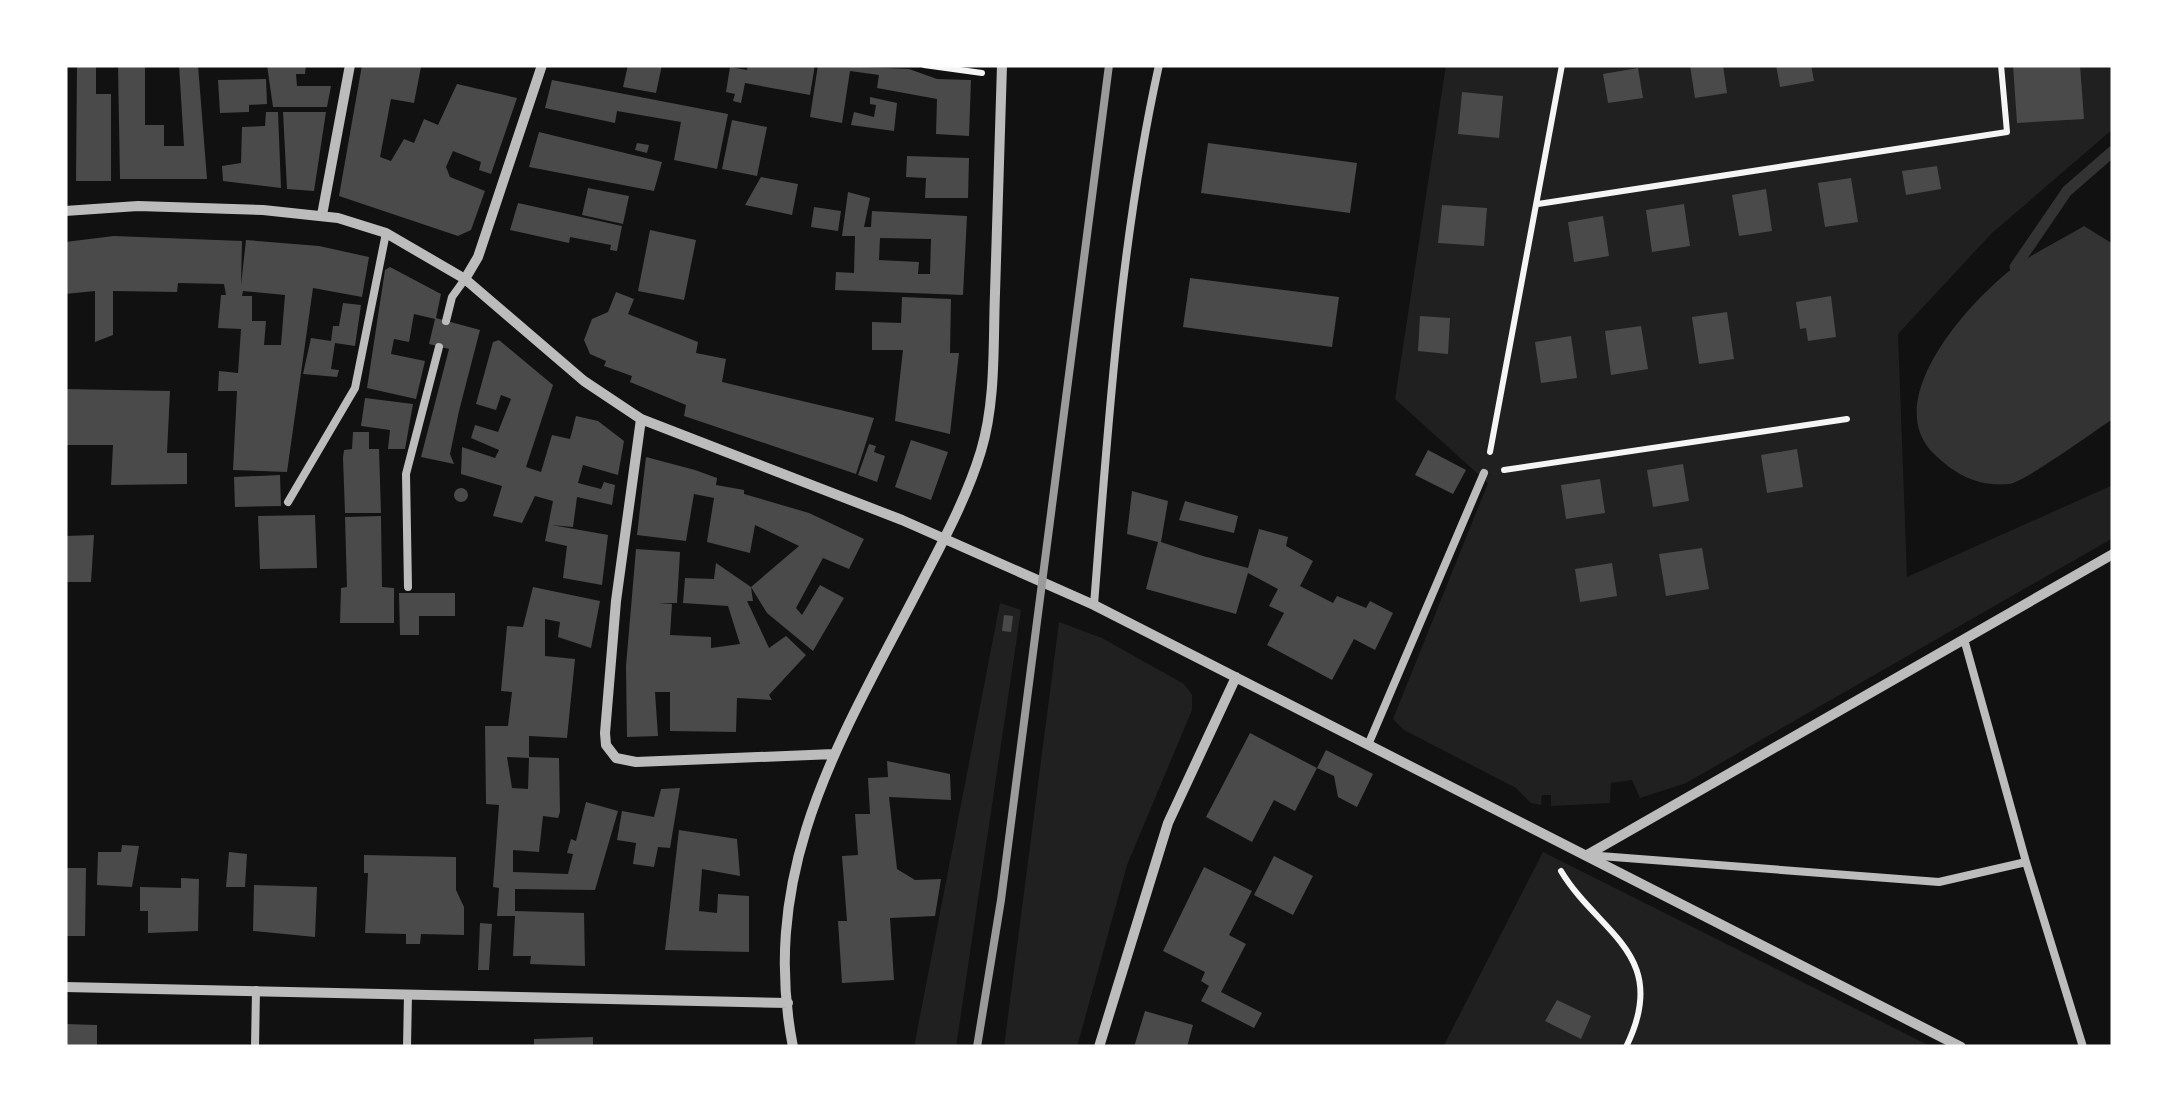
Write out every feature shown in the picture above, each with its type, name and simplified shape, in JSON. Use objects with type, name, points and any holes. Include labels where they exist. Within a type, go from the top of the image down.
[{"type":"street","points":[[322,216],[350,65]]},
{"type":"street","points":[[465,279],[478,257],[542,65]]},
{"type":"street","points":[[794,1047],[788,1003],[794,863],[809,812],[834,754],[944,538],[975,469],[988,420],[1002,70]]},
{"type":"street","points":[[65,210],[205,206],[322,216],[386,233],[465,279],[584,381],[641,419],[944,538],[1094,605],[1961,1047]]},
{"type":"street","points":[[641,419],[613,632],[605,732],[608,750],[621,760],[636,762],[834,754]]},
{"type":"street","points":[[1587,855],[2113,554]]},
{"type":"street","points":[[1099,1047],[1161,842],[1236,678]]},
{"type":"street","points":[[65,987],[788,1003]]},
{"type":"lane","points":[[1094,605],[1138,186],[1159,65]]},
{"type":"lane","points":[[288,502],[355,388],[386,233]]},
{"type":"lane","points":[[446,321],[452,296],[465,279]]},
{"type":"lane","points":[[408,587],[406,474],[439,346]]},
{"type":"lane","points":[[1368,745],[1484,473]]},
{"type":"lane","points":[[1964,640],[2083,1047]]},
{"type":"lane","points":[[1587,855],[1939,882],[2026,862]]},
{"type":"lane","points":[[255,1047],[256,990]]},
{"type":"lane","points":[[407,1047],[408,994]]},
{"type":"path","points":[[924,65],[1002,70]]},
{"type":"path","points":[[1562,65],[1484,473],[1847,420]]},
{"type":"path","points":[[1538,204],[2007,132],[2001,65]]},
{"type":"path","points":[[1564,844],[1556,858],[1568,884],[1608,922],[1630,952],[1638,1004],[1626,1047]]},
{"type":"shaded area","points":[[1446,65],[2113,65],[2113,129],[1992,233],[1898,334],[1907,577],[2113,485],[2113,538],[1686,783],[1640,798],[1632,780],[1611,783],[1610,803],[1551,806],[1551,795],[1542,795],[1541,805],[1531,803],[1516,788],[1404,730],[1393,719],[1488,483],[1395,399]]},
{"type":"shaded area","points":[[2084,226],[2113,244],[2113,419],[2017,481],[1997,484],[1967,478],[1934,454],[1920,432],[1917,406],[1924,379],[1956,325],[1998,280]]},
{"type":"shaded area","points":[[1000,603],[1021,610],[956,1047],[914,1047]]},
{"type":"shaded area","points":[[1059,622],[1102,638],[1184,684],[1192,695],[1192,710],[1127,865],[1077,1047],[1004,1047]]},
{"type":"shaded area","points":[[1543,852],[1932,1047],[1443,1047]]},
{"type":"building","points":[[77,65],[96,65],[96,94],[111,94],[111,181],[76,181]]},
{"type":"building","points":[[118,65],[145,65],[145,125],[164,125],[164,146],[184,146],[179,65],[198,65],[207,179],[120,179]]},
{"type":"building","points":[[267,65],[306,65],[305,74],[296,74],[297,86],[331,86],[327,107],[273,107]]},
{"type":"building","points":[[362,65],[421,67],[414,103],[391,99],[380,157],[391,161],[404,139],[414,143],[424,119],[438,125],[457,84],[517,98],[491,174],[479,170],[481,162],[453,151],[446,167],[450,177],[485,191],[471,230],[458,236],[339,196]]},
{"type":"building","points":[[628,65],[662,65],[656,93],[623,87]]},
{"type":"building","points":[[748,65],[815,65],[810,95],[745,83],[741,103],[733,101],[735,94],[726,92],[730,67],[747,70]]},
{"type":"building","points":[[818,65],[909,69],[937,79],[971,80],[969,136],[936,134],[937,99],[877,88],[879,75],[850,71],[842,123],[810,117]]},
{"type":"building","points":[[1690,65],[1723,65],[1727,93],[1695,98]]},
{"type":"building","points":[[1776,65],[1811,65],[1814,81],[1780,87]]},
{"type":"building","points":[[2013,65],[2080,65],[2084,119],[2017,123]]},
{"type":"building","points":[[1638,68],[1643,98],[1608,103],[1603,74]]},
{"type":"building","points":[[266,79],[267,104],[249,105],[249,112],[220,113],[218,80]]},
{"type":"building","points":[[552,80],[728,114],[717,169],[674,160],[681,122],[617,111],[615,123],[545,108]]},
{"type":"building","points":[[1462,92],[1503,96],[1499,138],[1458,134]]},
{"type":"building","points":[[870,97],[897,103],[894,131],[851,125],[854,112],[874,117],[876,105],[870,104]]},
{"type":"building","points":[[266,112],[278,112],[281,188],[223,181],[222,166],[241,163],[242,127],[265,126]]},
{"type":"building","points":[[283,112],[326,112],[314,191],[287,189]]},
{"type":"building","points":[[732,120],[767,127],[757,176],[722,169]]},
{"type":"building","points":[[539,132],[662,162],[654,191],[529,167]]},
{"type":"building","points":[[637,143],[649,145],[647,153],[635,150]]},
{"type":"building","points":[[1208,143],[1357,163],[1350,213],[1201,193]]},
{"type":"building","points":[[907,156],[969,158],[968,198],[925,198],[926,178],[906,177]]},
{"type":"building","points":[[1937,166],[1941,189],[1906,195],[1902,171]]},
{"type":"building","points":[[761,177],[798,184],[792,215],[745,205]]},
{"type":"building","points":[[1851,178],[1858,222],[1825,227],[1818,183]]},
{"type":"building","points":[[588,188],[629,196],[623,224],[582,215]]},
{"type":"building","points":[[1766,189],[1772,231],[1739,236],[1732,195]]},
{"type":"building","points":[[848,192],[870,198],[864,227],[871,227],[872,211],[967,216],[963,295],[835,290],[836,272],[854,273],[855,236],[842,236]],"holes":[[[880,238],[931,239],[930,274],[918,274],[919,262],[879,260]]]},
{"type":"building","points":[[518,203],[622,226],[617,251],[610,250],[611,245],[570,237],[569,243],[510,230]]},
{"type":"building","points":[[1684,204],[1690,246],[1652,252],[1646,210]]},
{"type":"building","points":[[1442,205],[1487,208],[1484,246],[1438,243]]},
{"type":"building","points":[[814,207],[841,211],[838,231],[811,227]]},
{"type":"building","points":[[1603,216],[1609,256],[1574,262],[1568,222]]},
{"type":"building","points":[[650,230],[696,240],[684,300],[638,291]]},
{"type":"building","points":[[114,236],[242,241],[241,285],[246,240],[319,246],[369,257],[362,297],[313,288],[287,472],[233,470],[237,391],[218,391],[219,371],[238,373],[241,329],[218,328],[221,295],[226,295],[224,284],[178,283],[177,292],[113,291],[113,335],[95,342],[95,291],[65,294],[65,242]],"holes":[[[243,291],[285,295],[281,345],[264,345],[266,321],[252,321],[252,296],[242,296]]]},
{"type":"building","points":[[390,267],[441,294],[436,318],[480,330],[450,454],[454,464],[421,457],[449,349],[429,344],[435,319],[414,314],[409,342],[394,339],[391,354],[425,361],[416,399],[367,388],[385,270]]},
{"type":"building","points":[[1190,278],[1339,297],[1332,347],[1183,327]]},
{"type":"building","points":[[616,292],[634,299],[628,314],[698,342],[696,353],[726,359],[722,382],[874,418],[856,474],[684,416],[686,405],[630,382],[632,376],[604,366],[606,361],[590,354],[584,340],[592,319],[608,312]]},
{"type":"building","points":[[1831,296],[1836,337],[1808,341],[1806,328],[1800,329],[1796,302]]},
{"type":"building","points":[[902,297],[951,299],[950,353],[959,353],[950,434],[895,421],[903,350],[872,350],[872,322],[901,323]]},
{"type":"building","points":[[343,303],[361,305],[355,346],[335,343],[331,369],[339,370],[337,377],[303,374],[311,338],[331,341],[333,326],[339,326]]},
{"type":"building","points":[[1727,312],[1734,359],[1699,364],[1692,317]]},
{"type":"building","points":[[1420,316],[1450,318],[1448,354],[1418,351]]},
{"type":"building","points":[[1641,326],[1648,369],[1611,375],[1605,331]]},
{"type":"building","points":[[1571,336],[1577,378],[1541,383],[1535,342]]},
{"type":"building","points":[[499,340],[553,385],[526,467],[541,472],[552,435],[570,439],[576,416],[598,421],[624,441],[618,475],[583,465],[578,483],[601,489],[604,482],[615,485],[612,505],[577,497],[573,527],[552,525],[608,535],[602,585],[563,578],[567,546],[545,541],[553,501],[535,496],[522,523],[493,516],[502,486],[461,474],[462,447],[495,458],[499,450],[471,438],[475,425],[498,432],[511,399],[501,395],[496,410],[476,404],[493,342]]},
{"type":"building","points":[[65,389],[170,391],[167,453],[187,453],[187,484],[111,485],[113,445],[65,445]]},
{"type":"building","points":[[365,398],[413,404],[405,449],[388,449],[390,430],[361,426]]},
{"type":"building","points":[[353,432],[369,432],[369,449],[379,449],[381,513],[345,513],[343,458],[344,450],[352,449]]},
{"type":"building","points":[[911,440],[948,452],[931,500],[895,487]]},
{"type":"building","points":[[869,444],[876,446],[874,452],[885,456],[877,482],[858,475]]},
{"type":"building","points":[[1797,449],[1803,487],[1767,493],[1761,455]]},
{"type":"building","points":[[1428,450],[1466,470],[1453,494],[1415,475]]},
{"type":"building","points":[[646,457],[717,478],[716,485],[744,490],[744,494],[809,513],[864,539],[849,569],[823,558],[796,608],[802,615],[820,585],[844,598],[813,651],[767,613],[751,587],[799,546],[755,525],[750,553],[707,542],[714,498],[694,494],[686,541],[637,535]]},
{"type":"building","points":[[1683,464],[1689,501],[1653,507],[1647,470]]},
{"type":"building","points":[[280,475],[281,506],[235,507],[234,477]]},
{"type":"building","points":[[1600,479],[1605,513],[1566,519],[1561,485]]},
{"type":"building","points":[[461,488],[468,495],[461,502],[454,495]]},
{"type":"building","points":[[1132,491],[1168,501],[1161,542],[1203,556],[1248,568],[1259,529],[1288,537],[1286,546],[1313,561],[1300,586],[1333,603],[1337,596],[1366,608],[1370,601],[1393,613],[1375,650],[1354,639],[1332,680],[1267,645],[1284,613],[1269,606],[1278,589],[1248,573],[1236,614],[1146,589],[1158,542],[1127,534]]},
{"type":"building","points":[[1185,501],[1238,516],[1234,533],[1179,520]]},
{"type":"building","points":[[315,515],[317,568],[260,569],[258,516]]},
{"type":"building","points":[[381,516],[382,587],[394,588],[394,623],[340,623],[341,588],[347,587],[345,517]]},
{"type":"building","points":[[94,535],[91,582],[65,582],[65,536]]},
{"type":"building","points":[[1702,548],[1709,589],[1666,596],[1659,554]]},
{"type":"building","points":[[636,549],[680,552],[677,603],[659,603],[672,604],[670,635],[711,637],[711,648],[740,644],[728,606],[683,603],[685,578],[714,579],[716,563],[751,587],[753,601],[747,601],[769,648],[786,636],[806,655],[769,695],[772,700],[737,698],[736,732],[670,731],[670,692],[655,692],[658,736],[627,737],[626,666]]},
{"type":"building","points":[[1612,563],[1617,596],[1580,602],[1575,569]]},
{"type":"building","points":[[533,587],[600,601],[591,648],[558,637],[560,622],[545,619],[545,656],[575,659],[567,738],[529,736],[529,757],[559,758],[560,812],[558,818],[543,816],[539,852],[513,850],[513,872],[568,874],[573,854],[567,853],[571,839],[576,841],[586,802],[618,811],[595,890],[515,889],[515,911],[584,913],[585,966],[530,964],[531,956],[513,956],[515,916],[497,916],[499,888],[493,887],[499,805],[486,804],[485,726],[508,726],[512,692],[501,691],[507,626],[523,627]],"holes":[[[507,757],[529,758],[528,789],[512,788]]]},
{"type":"building","points":[[399,593],[455,593],[455,616],[419,616],[419,635],[400,635]]},
{"type":"building","points":[[1004,615],[1013,616],[1011,632],[1002,631]]},
{"type":"building","points":[[1250,733],[1317,768],[1295,811],[1274,800],[1252,842],[1206,817]]},
{"type":"building","points":[[1326,750],[1373,774],[1357,807],[1338,797],[1334,776],[1317,768]]},
{"type":"building","points":[[887,761],[950,774],[951,800],[889,797],[897,869],[915,880],[941,879],[935,916],[890,918],[894,980],[842,983],[838,921],[847,921],[842,856],[858,855],[855,814],[870,814],[868,778],[888,777]]},
{"type":"building","points":[[680,788],[670,848],[658,847],[654,867],[633,864],[636,843],[617,840],[622,811],[654,817],[661,789]]},
{"type":"building","points":[[679,830],[737,839],[740,876],[702,869],[699,911],[717,913],[718,894],[749,896],[749,952],[665,950]]},
{"type":"building","points":[[122,845],[139,846],[132,887],[97,885],[98,852],[121,852]]},
{"type":"building","points":[[229,852],[247,854],[245,887],[226,887]]},
{"type":"building","points":[[364,855],[456,857],[456,890],[464,907],[464,935],[421,934],[420,944],[406,944],[406,934],[365,933],[368,873],[364,873]]},
{"type":"building","points":[[1274,856],[1313,876],[1293,915],[1254,895]]},
{"type":"building","points":[[1204,867],[1252,891],[1229,935],[1246,944],[1221,992],[1262,1013],[1254,1028],[1201,1001],[1209,986],[1201,981],[1205,972],[1163,951]]},
{"type":"building","points":[[65,868],[86,868],[85,936],[65,936]]},
{"type":"building","points":[[181,878],[199,879],[198,931],[148,933],[148,911],[140,911],[140,887],[181,888]]},
{"type":"building","points":[[254,885],[317,887],[315,937],[253,931]]},
{"type":"building","points":[[480,923],[492,924],[489,970],[478,970]]},
{"type":"building","points":[[1557,1000],[1591,1016],[1581,1039],[1545,1021]]},
{"type":"building","points":[[1145,1011],[1193,1025],[1187,1047],[1134,1047]]},
{"type":"building","points":[[65,1024],[97,1025],[97,1047],[65,1047]]},
{"type":"building","points":[[593,1037],[593,1047],[534,1047],[534,1039]]},
{"type":"waterway","points":[[2015,267],[2067,191],[2113,151]]},
{"type":"railway","points":[[977,1047],[1001,900],[1109,65]]}]
